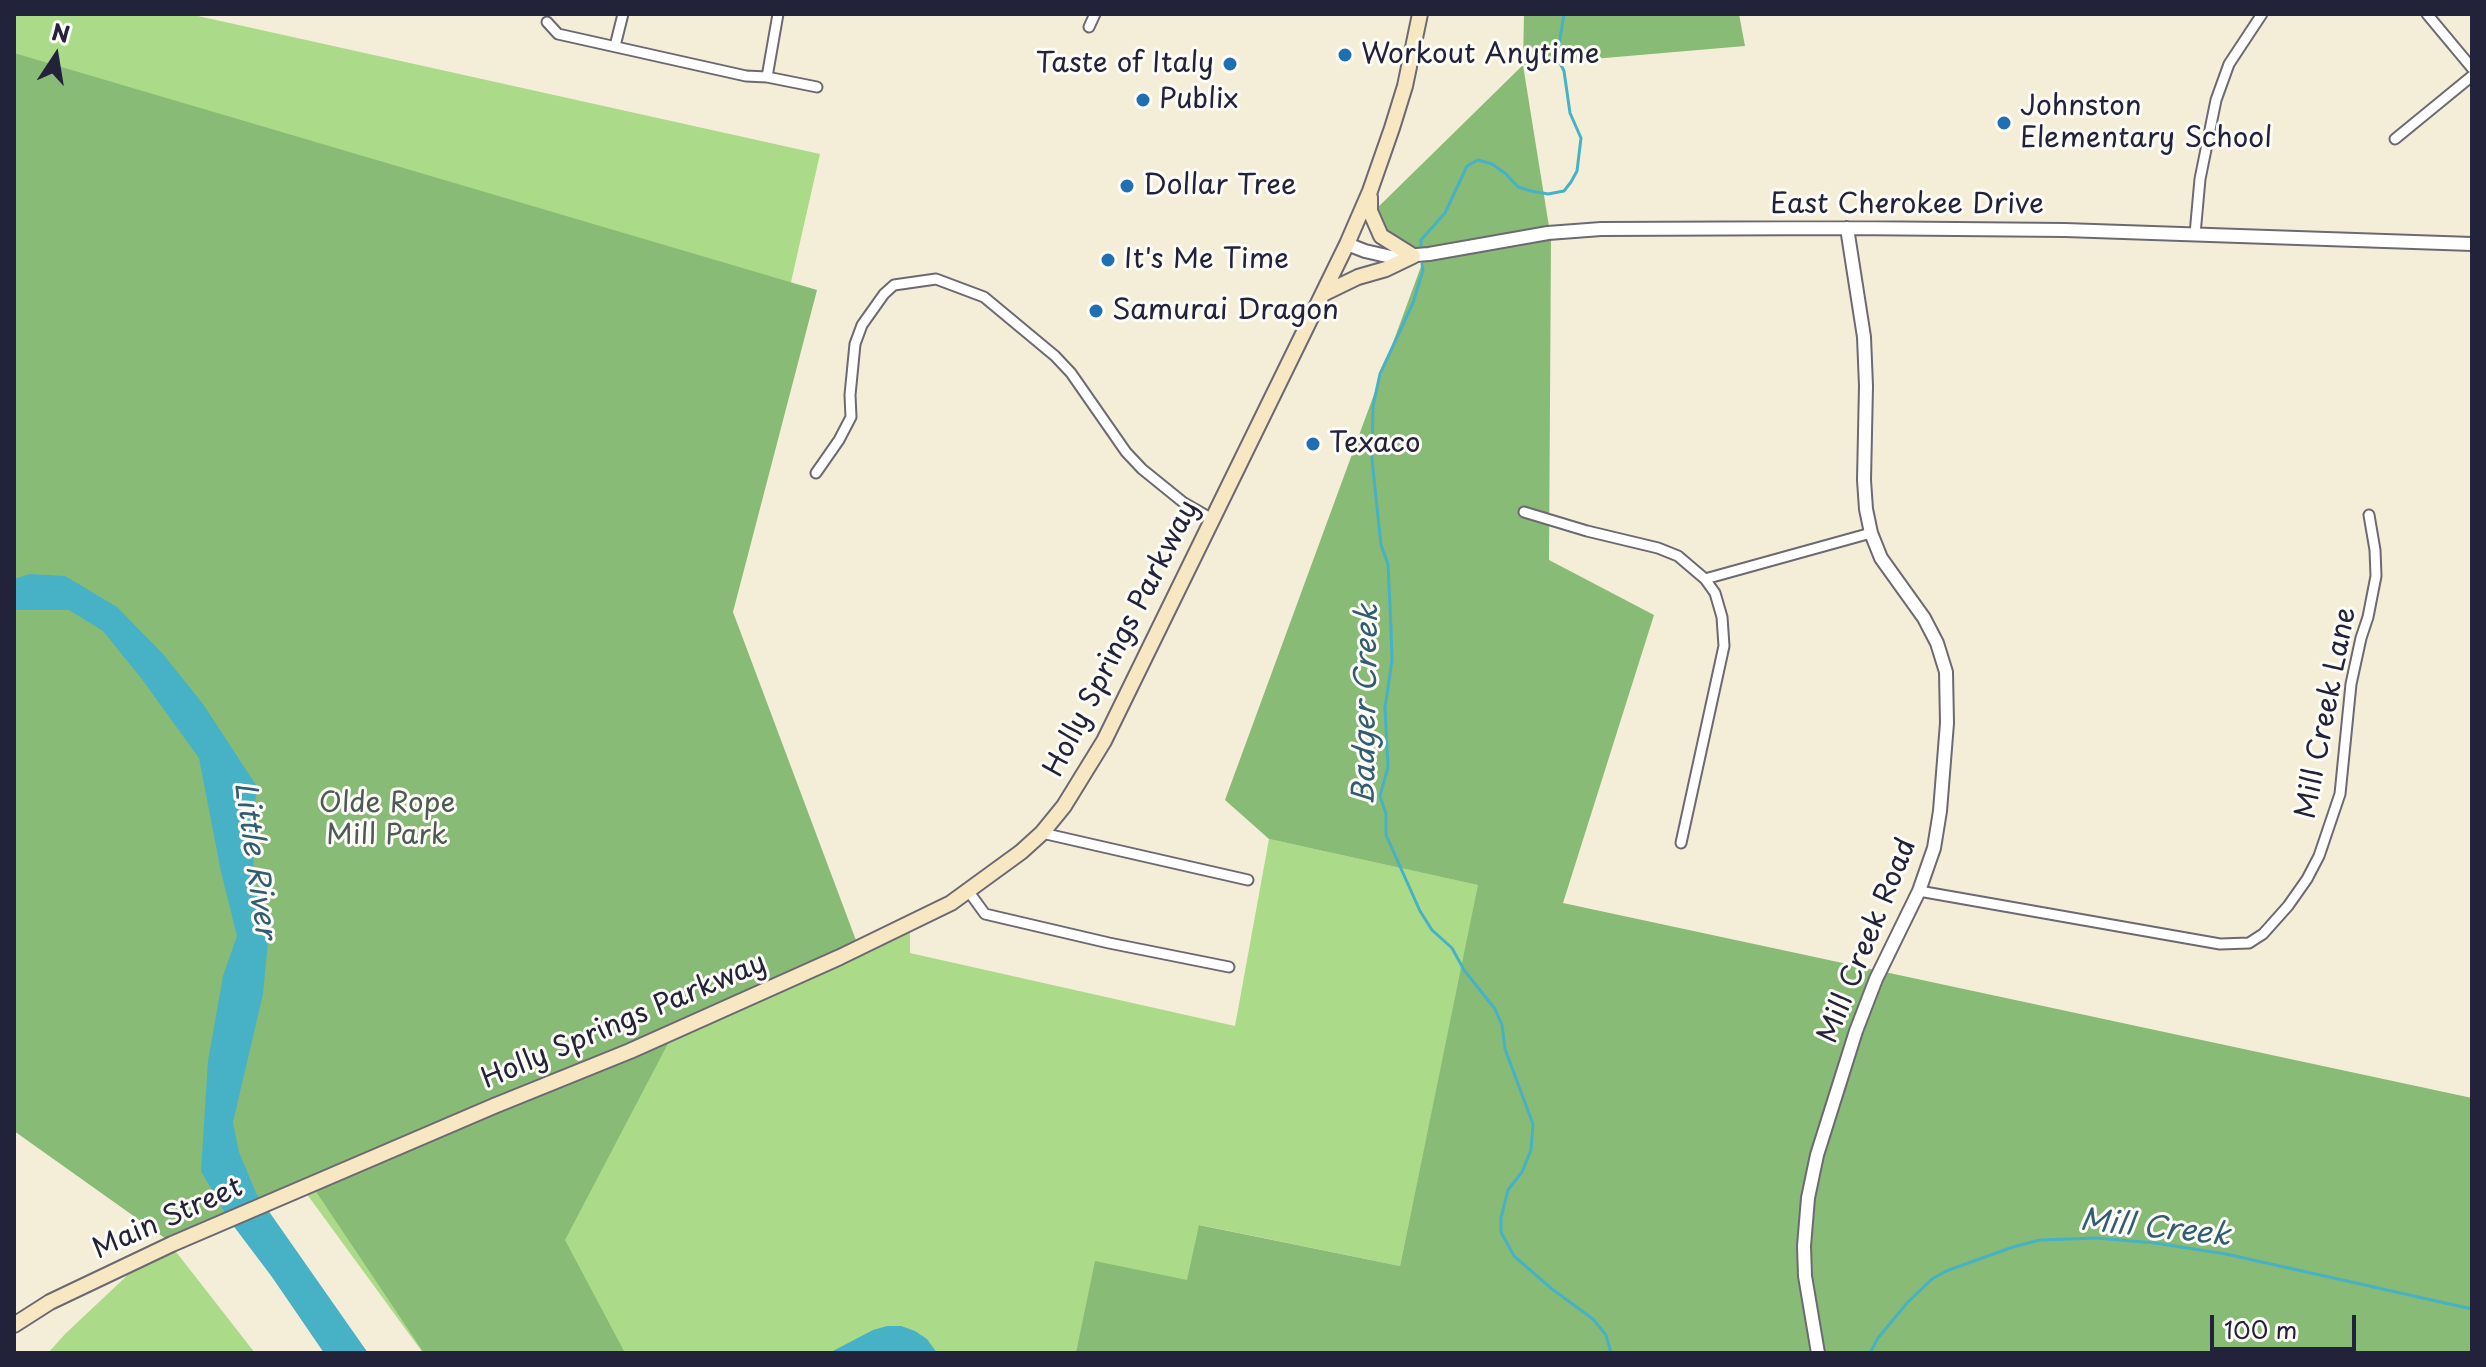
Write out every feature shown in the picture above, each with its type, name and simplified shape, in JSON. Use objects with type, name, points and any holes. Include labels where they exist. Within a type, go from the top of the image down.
[{"type":"main road","name":"Holly Springs Parkway","points":[[348,1170],[630,1051],[840,957],[969,892],[1004,867],[1042,833],[1077,788],[1104,741],[1347,244],[1370,191],[1405,86],[1420,14]]},
{"type":"main road","points":[[1370,191],[1370,211],[1381,236],[1413,256]]},
{"type":"main road","points":[[1323,294],[1413,256]]},
{"type":"main road","name":"Main Street","points":[[14,1325],[50,1302],[172,1244],[348,1170]]},
{"type":"street","points":[[615,46],[623,14]]},
{"type":"street","points":[[767,77],[778,14]]},
{"type":"street","points":[[1089,27],[1095,14]]},
{"type":"street","points":[[2195,234],[2200,179],[2216,100],[2229,64],[2262,14]]},
{"type":"street","points":[[2427,14],[2472,68]]},
{"type":"street","points":[[547,22],[558,34],[746,76],[817,87]]},
{"type":"street","points":[[2395,139],[2472,76]]},
{"type":"street","name":"East Cherokee Drive","points":[[1347,244],[1379,256],[1413,256],[1548,233],[1601,229],[1847,228],[2195,234],[2472,244]]},
{"type":"street","name":"Mill Creek Road","points":[[1818,1353],[1805,1276],[1808,1198],[1824,1130],[1856,1031],[1876,979],[1919,891],[1934,848],[1947,723],[1946,672],[1937,643],[1924,618],[1881,558],[1866,509],[1864,337],[1847,228]]},
{"type":"street","points":[[816,473],[851,417],[855,344],[862,325],[894,285],[936,279],[984,297],[1046,348],[1071,373],[1126,452],[1142,469],[1184,503],[1212,519]]},
{"type":"street","points":[[1524,512],[1678,556],[1705,579],[1715,593],[1722,617],[1724,646],[1681,843]]},
{"type":"street","name":"Mill Creek Lane","points":[[1919,891],[2220,944],[2249,943],[2263,934],[2307,879],[2319,856],[2340,794],[2351,684],[2376,576],[2369,515]]},
{"type":"street","points":[[1705,579],[1871,533]]},
{"type":"street","points":[[1042,833],[1248,880]]},
{"type":"street","points":[[969,892],[985,914],[1229,967]]},
{"type":"green space","name":"Olde Rope Mill Park","points":[[14,14],[189,14],[820,154],[712,631],[836,936],[874,945],[910,928],[910,953],[1235,1026],[1269,839],[1479,885],[1400,1266],[1200,1225],[1188,1280],[1076,1353],[423,1353],[298,1182],[14,1077]]},
{"type":"green space","points":[[1524,14],[1739,14],[1745,46],[1523,65]]},
{"type":"green space","name":"Olde Rope Mill Park","points":[[14,53],[817,290],[733,612],[860,951],[673,1034],[565,1240],[625,1353],[424,1353],[309,1181],[166,1239],[14,1131]]},
{"type":"green space","points":[[1523,65],[1551,239],[1549,560],[1654,615],[1563,903],[2472,1098],[2472,1353],[1076,1353],[1095,1261],[1187,1280],[1199,1225],[1400,1266],[1478,885],[1269,839],[1225,800],[1423,261],[1370,215]]},
{"type":"green space","points":[[166,1239],[255,1353],[48,1353],[65,1334]]},
{"type":"water","points":[[30,574],[65,576],[117,607],[163,654],[203,704],[256,785],[253,878],[268,941],[263,994],[233,1122],[239,1152],[256,1193],[368,1353],[324,1353],[229,1220],[201,1171],[208,1061],[223,976],[237,936],[199,758],[103,631],[69,610],[14,610],[14,579]]},
{"type":"water","points":[[901,1326],[915,1331],[927,1339],[937,1353],[829,1353],[873,1330]]},
{"type":"waterway","name":"Badger Creek","points":[[1421,246],[1421,240],[1445,213],[1467,166],[1478,160],[1492,164],[1518,187],[1531,191],[1548,194],[1564,191],[1571,182],[1577,171],[1581,138],[1570,113],[1564,71],[1557,57],[1564,14]]},
{"type":"waterway","name":"Badger Creek","points":[[1422,264],[1413,303],[1380,374],[1373,406],[1372,460],[1381,545],[1388,564],[1392,660],[1385,708],[1388,767],[1380,796],[1386,814],[1386,835],[1420,911],[1432,930],[1452,948],[1464,970],[1495,1009],[1502,1025],[1505,1049],[1533,1124],[1531,1150],[1522,1172],[1508,1190],[1501,1232],[1514,1256],[1593,1319],[1606,1335],[1611,1353]]},
{"type":"waterway","name":"Mill Creek","points":[[1870,1353],[1878,1338],[1907,1303],[1932,1279],[1946,1271],[2040,1240],[2096,1238],[2226,1254],[2472,1309]]},
{"type":"place","name":"Workout Anytime","points":[[1345,55]]},
{"type":"place","name":"Taste of Italy","points":[[1230,64]]},
{"type":"place","name":"Publix","points":[[1143,100]]},
{"type":"place","name":"Johnston Elementary School","points":[[2004,123]]},
{"type":"place","name":"Dollar Tree","points":[[1127,186]]},
{"type":"place","name":"It's Me Time","points":[[1108,260]]},
{"type":"place","name":"Samurai Dragon","points":[[1096,311]]},
{"type":"place","name":"Texaco","points":[[1313,444]]},
{"type":"water label","name":"Little River","points":[[254,860]]}]
